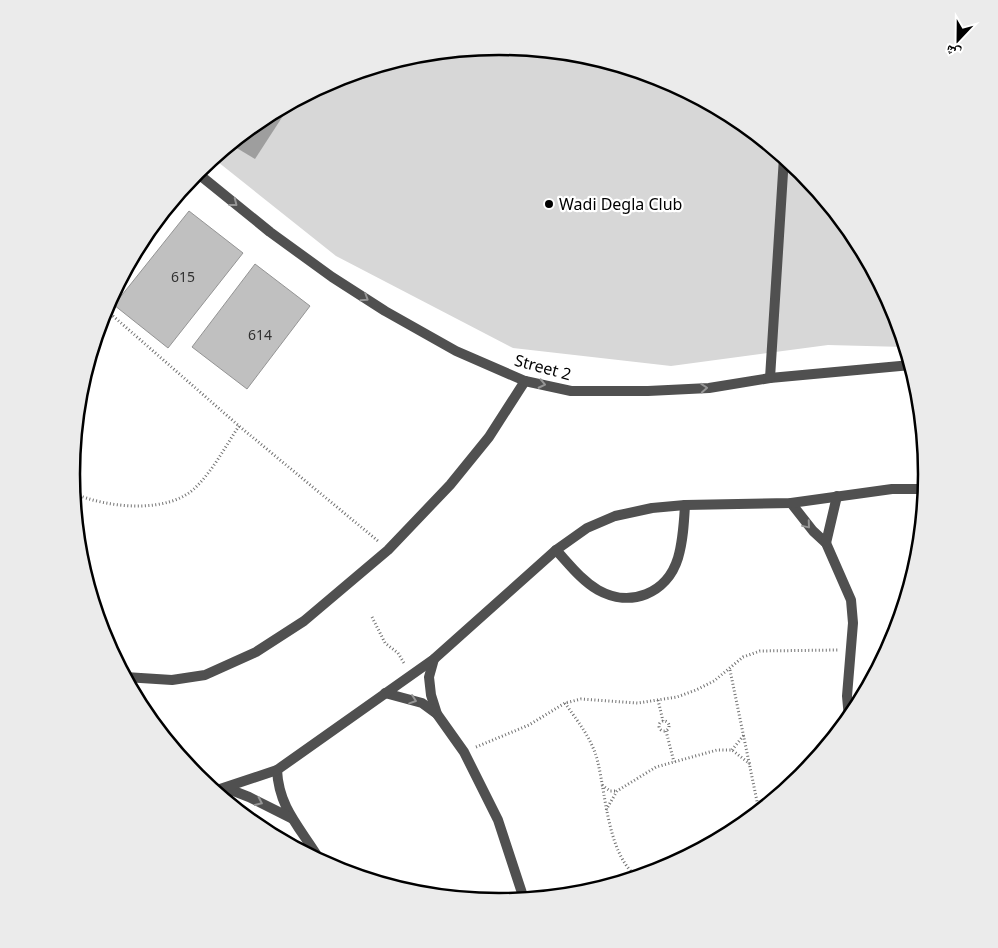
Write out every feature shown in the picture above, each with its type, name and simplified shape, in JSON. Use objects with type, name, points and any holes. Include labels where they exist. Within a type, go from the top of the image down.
[{"type":"street","points":[[770,378],[783,167]]},
{"type":"street","name":"Street 2","points":[[203,178],[270,232],[332,277],[385,311],[456,351],[525,381],[571,391],[648,392],[709,388],[770,378],[904,366]]},
{"type":"street","points":[[133,678],[172,680],[205,675],[256,652],[304,621],[388,550],[468,464],[525,381]]},
{"type":"street","points":[[223,789],[277,770],[434,659],[556,550],[587,528],[615,516],[652,508],[685,505],[791,503],[892,489],[917,489]]},
{"type":"street","points":[[826,543],[838,496]]},
{"type":"street","points":[[791,503],[808,525],[826,543],[851,600],[853,623],[848,706]]},
{"type":"street","points":[[556,550],[579,575],[598,590],[615,596],[635,599],[655,592],[673,568],[683,536],[685,505]]},
{"type":"street","points":[[434,659],[429,677],[431,695],[437,714],[464,752],[498,820],[522,892]]},
{"type":"street","points":[[385,693],[422,703],[437,714]]},
{"type":"street","points":[[277,770],[278,787],[291,818],[314,850]]},
{"type":"street","points":[[226,788],[291,818]]},
{"type":"path","points":[[112,315],[239,426],[388,550]]},
{"type":"path","points":[[81,497],[86,499],[145,507],[177,500],[197,486],[239,426]]},
{"type":"path","points":[[372,618],[386,643],[398,653],[411,675]]},
{"type":"path","points":[[464,752],[529,726],[565,703],[580,699],[617,703],[658,700],[696,690],[730,670],[743,657],[760,651],[850,650]]},
{"type":"path","points":[[730,670],[758,803]]},
{"type":"path","points":[[658,700],[663,721],[669,725],[666,731],[674,762]]},
{"type":"path","points":[[565,703],[591,743],[598,763],[606,810],[624,861],[632,871]]},
{"type":"path","points":[[663,721],[659,727],[662,731],[666,731]]},
{"type":"path","points":[[732,750],[744,735]]},
{"type":"path","points":[[606,810],[617,791],[656,768],[674,762],[703,753],[732,750],[750,764]]},
{"type":"path","points":[[601,784],[605,788],[617,791]]},
{"type":"shaded area","name":"Wadi Degla Club","points":[[499,55],[526,56],[581,63],[634,77],[684,98],[732,126],[775,159],[814,198],[847,241],[875,289],[898,347],[828,345],[671,366],[513,348],[336,256],[219,163],[244,142],[290,111],[339,87],[391,69],[444,59]]},
{"type":"shaded area","points":[[284,115],[255,159],[237,148]]},
{"type":"building","points":[[189,211],[243,253],[168,348],[115,306],[118,300]]},
{"type":"building","points":[[255,264],[310,306],[247,389],[192,347]]},
{"type":"place","name":"Wadi Degla Club","points":[[549,204]]}]
